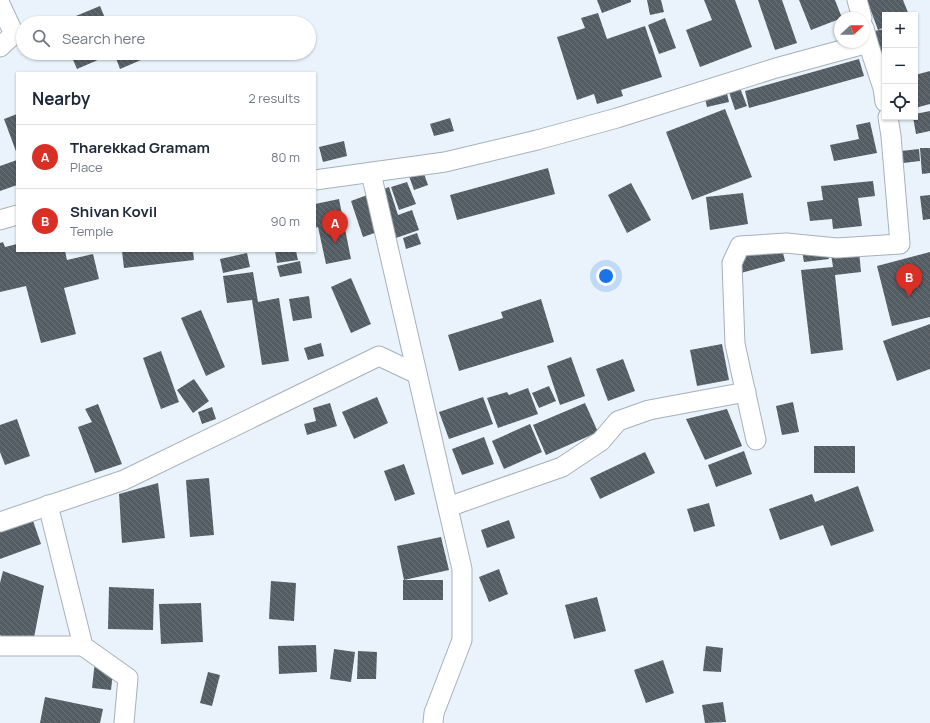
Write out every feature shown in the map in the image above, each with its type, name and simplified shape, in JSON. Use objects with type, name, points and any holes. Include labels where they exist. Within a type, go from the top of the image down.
[{"type":"street","points":[[857,0],[860,12]]},
{"type":"street","points":[[0,4],[14,34],[0,47]]},
{"type":"street","points":[[316,180],[445,162],[544,138],[617,118],[776,68],[834,47]]},
{"type":"street","points":[[870,47],[882,85]]},
{"type":"street","points":[[756,440],[735,344],[732,263],[740,246],[786,243],[837,248],[900,244],[888,120]]},
{"type":"street","points":[[371,173],[462,569],[462,640],[434,713],[432,723]]},
{"type":"street","points":[[0,220],[16,215]]},
{"type":"street","points":[[0,522],[124,480],[379,356],[417,374]]},
{"type":"street","points":[[448,507],[562,467],[601,441],[618,421],[649,410],[746,392]]},
{"type":"street","points":[[48,505],[83,646]]},
{"type":"street","points":[[0,646],[83,646],[128,678],[124,723]]},
{"type":"building","points":[[597,0],[631,0],[631,2],[602,13]]},
{"type":"building","points":[[647,0],[661,0],[664,12],[650,15]]},
{"type":"building","points":[[704,0],[735,0],[752,47],[700,67],[686,30],[712,20]]},
{"type":"building","points":[[758,0],[782,0],[797,43],[775,50]]},
{"type":"building","points":[[799,0],[835,0],[840,12],[834,12],[834,21],[811,30]]},
{"type":"building","points":[[867,0],[903,0],[908,12],[882,12],[882,28],[878,30]]},
{"type":"building","points":[[100,6],[104,16],[76,16]]},
{"type":"building","points":[[598,13],[607,39],[645,26],[662,77],[621,90],[623,96],[597,104],[594,94],[577,100],[557,37],[585,28],[581,18]]},
{"type":"building","points":[[665,18],[676,48],[659,54],[648,25]]},
{"type":"building","points":[[882,30],[882,65],[874,31]]},
{"type":"building","points":[[859,59],[864,76],[749,108],[745,91]]},
{"type":"building","points":[[73,60],[98,60],[77,69]]},
{"type":"building","points":[[117,60],[141,60],[120,69]]},
{"type":"building","points":[[930,71],[930,104],[918,107],[918,84],[918,74]]},
{"type":"building","points":[[740,88],[747,106],[735,110],[729,92]]},
{"type":"building","points":[[726,89],[729,102],[707,107],[704,94]]},
{"type":"building","points":[[725,109],[752,177],[692,200],[666,132]]},
{"type":"building","points":[[930,111],[930,131],[916,134],[914,120],[918,120],[918,113]]},
{"type":"building","points":[[16,114],[16,151],[4,119]]},
{"type":"building","points":[[450,118],[454,131],[434,136],[430,124]]},
{"type":"building","points":[[870,122],[877,153],[834,161],[830,145],[859,139],[856,125]]},
{"type":"building","points":[[344,141],[347,156],[323,162],[319,147]]},
{"type":"building","points":[[920,148],[930,148],[930,173],[922,174]]},
{"type":"building","points":[[919,149],[920,161],[903,163],[901,151]]},
{"type":"building","points":[[16,160],[16,185],[0,191],[0,166]]},
{"type":"building","points":[[548,168],[555,194],[457,220],[450,195]]},
{"type":"building","points":[[423,171],[428,185],[414,190],[409,176]]},
{"type":"building","points":[[873,181],[875,196],[858,198],[862,226],[833,229],[832,219],[810,221],[807,202],[823,200],[821,186]]},
{"type":"building","points":[[407,182],[416,204],[399,210],[391,187]]},
{"type":"building","points":[[631,183],[651,220],[627,233],[608,195]]},
{"type":"building","points":[[389,187],[398,215],[412,210],[419,230],[396,238],[392,227],[363,237],[351,201]]},
{"type":"building","points":[[743,193],[748,224],[710,230],[706,197]]},
{"type":"building","points":[[930,195],[930,219],[923,220],[920,196]]},
{"type":"building","points":[[339,199],[351,259],[326,264],[318,227],[316,228],[316,204]]},
{"type":"building","points":[[417,233],[421,244],[406,249],[403,238]]},
{"type":"building","points":[[3,242],[5,247],[16,244],[16,252],[65,252],[67,260],[93,254],[99,279],[64,288],[76,334],[41,343],[26,286],[0,292],[0,243]]},
{"type":"building","points":[[781,244],[785,261],[730,276],[725,259]]},
{"type":"building","points":[[828,247],[829,259],[804,262],[802,251]]},
{"type":"building","points":[[859,251],[861,272],[835,275],[843,350],[811,354],[801,270],[833,267],[831,254]]},
{"type":"building","points":[[122,252],[193,252],[194,260],[124,268]]},
{"type":"building","points":[[275,252],[296,252],[298,260],[277,263]]},
{"type":"building","points":[[930,252],[930,317],[892,326],[877,266]]},
{"type":"building","points":[[247,253],[250,267],[223,273],[220,259]]},
{"type":"building","points":[[300,261],[302,273],[280,277],[277,266]]},
{"type":"building","points":[[253,272],[258,302],[279,298],[289,361],[262,365],[252,300],[227,303],[223,276]]},
{"type":"building","points":[[351,278],[371,324],[351,333],[331,287]]},
{"type":"building","points":[[309,296],[312,318],[293,321],[289,299]]},
{"type":"building","points":[[541,299],[554,342],[459,371],[448,335],[503,318],[501,312]]},
{"type":"building","points":[[201,310],[225,367],[206,376],[181,318]]},
{"type":"building","points":[[930,324],[930,369],[897,381],[883,341]]},
{"type":"building","points":[[321,343],[324,356],[308,360],[304,348]]},
{"type":"building","points":[[722,344],[729,380],[697,386],[690,350]]},
{"type":"building","points":[[161,351],[179,402],[161,409],[143,358]]},
{"type":"building","points":[[571,357],[585,396],[560,405],[547,366]]},
{"type":"building","points":[[623,359],[635,391],[608,401],[596,369]]},
{"type":"building","points":[[194,379],[209,401],[193,413],[177,390]]},
{"type":"building","points":[[549,386],[556,401],[539,408],[532,393]]},
{"type":"building","points":[[528,388],[538,414],[498,428],[487,398],[507,392],[509,395]]},
{"type":"building","points":[[377,397],[388,423],[354,439],[342,412]]},
{"type":"building","points":[[483,397],[493,424],[449,439],[439,412]]},
{"type":"building","points":[[793,402],[799,432],[782,435],[776,406]]},
{"type":"building","points":[[330,403],[337,426],[307,435],[304,424],[316,421],[313,408]]},
{"type":"building","points":[[585,403],[598,432],[546,455],[533,425]]},
{"type":"building","points":[[98,404],[122,464],[95,473],[78,427],[92,422],[85,409]]},
{"type":"building","points":[[212,407],[216,419],[202,424],[198,412]]},
{"type":"building","points":[[727,409],[742,446],[705,460],[686,419]]},
{"type":"building","points":[[17,419],[30,456],[5,465],[0,452],[0,425]]},
{"type":"building","points":[[530,424],[542,452],[504,469],[492,441]]},
{"type":"building","points":[[484,437],[494,464],[462,475],[452,449]]},
{"type":"building","points":[[814,446],[855,446],[855,473],[814,473]]},
{"type":"building","points":[[744,451],[752,474],[716,487],[708,465]]},
{"type":"building","points":[[645,452],[655,473],[600,499],[590,478]]},
{"type":"building","points":[[404,464],[415,494],[395,501],[384,471]]},
{"type":"building","points":[[209,478],[214,535],[190,537],[186,480]]},
{"type":"building","points":[[158,483],[165,538],[122,543],[119,494]]},
{"type":"building","points":[[858,486],[874,531],[831,546],[823,525],[780,540],[769,509],[812,494],[815,502]]},
{"type":"building","points":[[709,503],[715,526],[694,532],[687,509]]},
{"type":"building","points":[[32,518],[41,544],[0,559],[0,530]]},
{"type":"building","points":[[509,520],[515,538],[487,548],[481,530]]},
{"type":"building","points":[[441,537],[449,570],[404,580],[397,546]]},
{"type":"building","points":[[499,569],[508,594],[489,602],[479,577]]},
{"type":"building","points":[[3,571],[44,586],[31,653],[0,635],[0,583]]},
{"type":"building","points":[[403,580],[443,580],[443,600],[403,600]]},
{"type":"building","points":[[271,581],[296,583],[294,621],[269,619]]},
{"type":"building","points":[[109,587],[154,589],[153,630],[108,629]]},
{"type":"building","points":[[597,597],[606,631],[574,639],[565,605]]},
{"type":"building","points":[[201,603],[203,642],[161,644],[159,604]]},
{"type":"building","points":[[316,645],[317,672],[279,674],[278,646]]},
{"type":"building","points":[[706,646],[723,648],[721,672],[703,671]]},
{"type":"building","points":[[334,649],[355,652],[351,682],[330,679]]},
{"type":"building","points":[[358,651],[377,652],[376,679],[357,679]]},
{"type":"building","points":[[663,660],[674,693],[646,703],[634,670]]},
{"type":"building","points":[[95,661],[114,663],[111,690],[92,688]]},
{"type":"building","points":[[208,672],[220,675],[212,706],[200,703]]},
{"type":"building","points":[[45,697],[103,709],[100,723],[40,723]]},
{"type":"building","points":[[723,702],[726,722],[705,723],[702,705]]},
{"type":"place","name":"Tharekkad Gramam","points":[[335,243]]},
{"type":"place","name":"Shivan Kovil","points":[[909,297]]}]
